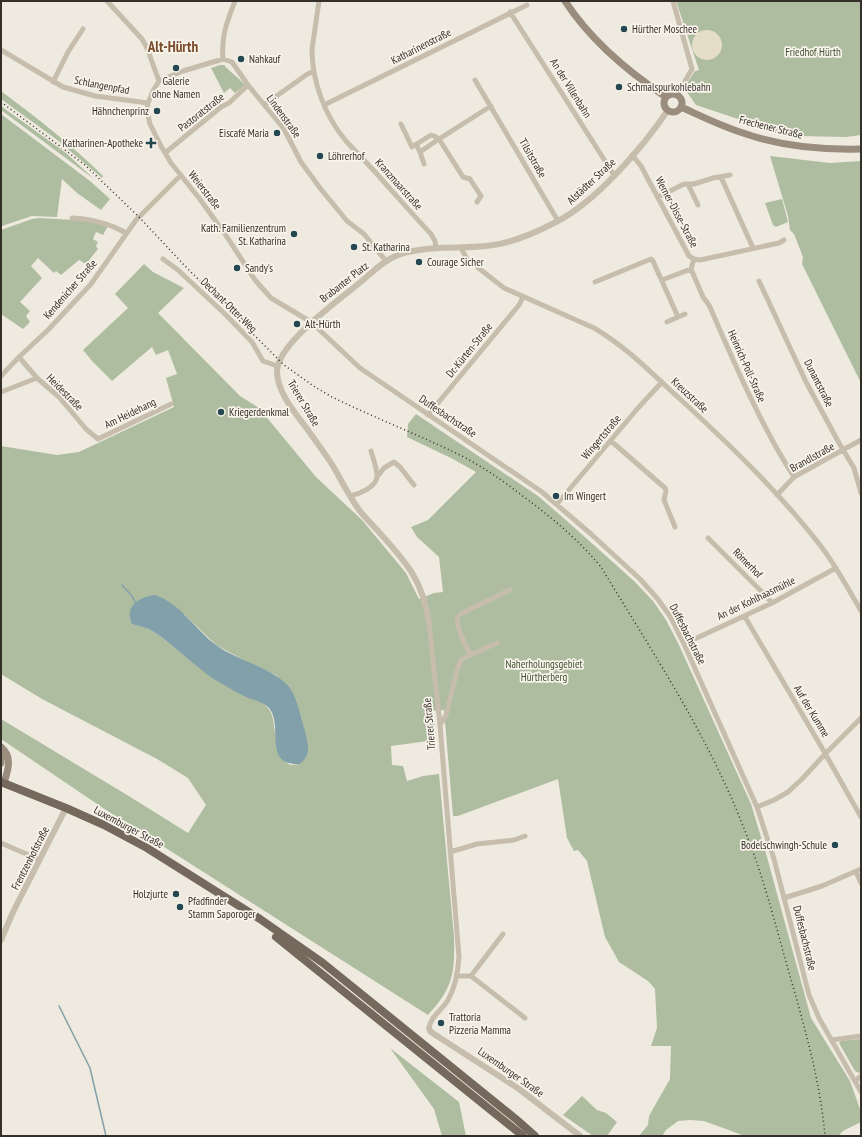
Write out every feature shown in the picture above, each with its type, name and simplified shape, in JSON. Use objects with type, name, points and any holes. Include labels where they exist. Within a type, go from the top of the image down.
[{"type":"main road","points":[[565,1],[582,24],[620,63],[666,97]]},
{"type":"main road","points":[[672,94],[677,95],[681,100],[681,107],[674,112],[668,110],[664,106],[666,97],[672,94]]},
{"type":"main road","name":"Frechener Straße","points":[[681,107],[712,122],[744,134],[774,142],[820,148],[861,149]]},
{"type":"main road","points":[[1,747],[7,755],[9,762],[3,783]]},
{"type":"main road","points":[[1,756],[1,762]]},
{"type":"main road","name":"Luxemburger Straße","points":[[3,783],[104,825],[147,848],[239,906]]},
{"type":"main road","points":[[239,906],[523,1136]]},
{"type":"main road","points":[[239,906],[323,963],[535,1136]]},
{"type":"street","points":[[106,1],[142,39],[147,48],[159,81]]},
{"type":"street","points":[[148,103],[159,81],[183,71],[224,59],[223,36],[225,26],[235,1]]},
{"type":"street","name":"Kranzmaarstraße","points":[[319,1],[312,49],[314,71],[324,106],[333,123],[347,142],[431,234],[436,241],[436,248]]},
{"type":"street","points":[[673,1],[692,69],[677,95]]},
{"type":"street","name":"Katharinenstraße","points":[[324,106],[510,12],[527,5]]},
{"type":"street","name":"An der Villenbahn","points":[[510,12],[614,175]]},
{"type":"street","name":"Schlangenpfad","points":[[53,82],[68,52],[83,29]]},
{"type":"street","name":"Schlangenpfad","points":[[1,50],[63,87],[96,96],[148,103]]},
{"type":"street","name":"Lindenstraße","points":[[224,59],[232,62],[248,85],[284,129],[301,162],[320,188],[347,221],[364,234],[386,261]]},
{"type":"street","points":[[264,105],[314,71]]},
{"type":"street","name":"Tilsitstraße","points":[[475,80],[558,221]]},
{"type":"street","name":"Pastoratstraße","points":[[165,153],[221,107],[229,103],[248,85]]},
{"type":"street","name":"Weierstraße","points":[[148,103],[147,111],[150,124],[165,153],[206,206],[249,271],[271,298],[311,322]]},
{"type":"street","points":[[420,152],[491,106]]},
{"type":"street","name":"Alstädter Straße","points":[[436,248],[492,246],[535,232],[558,221],[586,202],[614,175],[668,110]]},
{"type":"street","points":[[401,124],[412,147],[430,136],[434,136],[439,139],[463,177],[470,179],[481,196],[476,202]]},
{"type":"street","points":[[416,144],[424,164]]},
{"type":"street","name":"Werner-Disse-Straße","points":[[632,155],[641,166],[690,256],[694,259],[700,260],[779,243],[784,240]]},
{"type":"street","name":"Kendenicher Straße","points":[[1,376],[48,330],[91,284],[126,233],[141,215],[181,175]]},
{"type":"street","points":[[658,197],[688,184],[694,184],[721,176],[730,175]]},
{"type":"street","points":[[721,176],[753,248]]},
{"type":"street","points":[[688,184],[698,205]]},
{"type":"street","points":[[72,218],[99,221],[110,224],[126,233]]},
{"type":"street","name":"Brabanter Platz","points":[[311,322],[386,261],[411,251],[436,248]]},
{"type":"street","name":"Kreuzstraße","points":[[461,248],[467,259],[504,288],[594,328],[634,356],[706,424],[791,509],[824,550],[861,611]]},
{"type":"street","name":"Dechant-Otter-Weg","points":[[163,258],[226,315],[252,342],[263,360],[277,366]]},
{"type":"street","points":[[595,282],[651,259],[678,317]]},
{"type":"street","points":[[662,280],[691,269],[694,259]]},
{"type":"street","name":"Heinrich-Poll-Straße","points":[[691,269],[703,297],[709,304],[754,407],[768,434],[794,477]]},
{"type":"street","name":"Dunantstraße","points":[[759,281],[806,382],[854,468],[861,493]]},
{"type":"street","name":"Dr.-Kürten-Straße","points":[[428,415],[519,305],[523,297]]},
{"type":"street","points":[[667,322],[685,314]]},
{"type":"street","points":[[277,366],[285,351],[311,322]]},
{"type":"street","name":"Duffesbachstraße","points":[[311,322],[360,368],[542,492],[557,504],[640,579],[657,598],[670,616],[757,807],[774,859],[809,995],[817,1014],[861,1092]]},
{"type":"street","name":"Heidestraße","points":[[19,357],[37,378],[59,396],[86,429],[98,439]]},
{"type":"street","name":"Trierer Straße","points":[[277,366],[278,379],[283,392],[293,409],[332,464],[359,509],[410,568],[423,592],[427,607],[440,725],[459,957],[457,976],[453,991],[447,1002],[429,1024],[429,1028]]},
{"type":"street","points":[[1,392],[37,378]]},
{"type":"street","name":"Wingertstraße","points":[[557,504],[638,408],[662,382]]},
{"type":"street","name":"Am Heidehang","points":[[98,439],[171,404]]},
{"type":"street","name":"Brandlstraße","points":[[777,494],[794,477],[844,451],[861,440]]},
{"type":"street","points":[[611,441],[665,488],[666,491],[664,500],[675,527]]},
{"type":"street","points":[[371,451],[377,477]]},
{"type":"street","points":[[350,496],[365,491],[375,481],[384,468],[394,462],[400,467],[414,485]]},
{"type":"street","name":"Römerhof","points":[[708,538],[772,603]]},
{"type":"street","name":"An der Kohlhaasmühle","points":[[684,644],[745,617],[836,568]]},
{"type":"street","points":[[470,655],[459,628],[457,621],[458,616],[510,590]]},
{"type":"street","name":"Auf der Kumme","points":[[745,617],[826,753],[861,817]]},
{"type":"street","points":[[440,725],[446,715],[461,660],[497,643]]},
{"type":"street","points":[[757,807],[788,792],[861,719]]},
{"type":"street","name":"Frentzenhofstraße","points":[[1,940],[13,912],[66,808]]},
{"type":"street","points":[[450,852],[477,844],[514,840],[525,836]]},
{"type":"street","points":[[1,843],[40,860]]},
{"type":"street","points":[[784,898],[822,886],[858,871],[861,883]]},
{"type":"street","points":[[471,976],[503,934]]},
{"type":"street","points":[[457,976],[471,976],[525,1018]]},
{"type":"street","name":"Luxemburger Straße","points":[[429,1028],[434,1034],[519,1089],[580,1136]]},
{"type":"street","points":[[832,1040],[861,1036]]},
{"type":"street","points":[[855,1081],[861,1076]]},
{"type":"green space","name":"Friedhof Hürth","points":[[676,1],[861,1],[861,135],[846,137],[799,136],[775,133],[696,105],[684,88],[695,71],[699,70]]},
{"type":"green space","points":[[224,65],[245,85],[235,93],[230,88],[224,93],[211,68]]},
{"type":"green space","points":[[1,91],[67,143],[103,176],[102,178],[56,139],[1,99]]},
{"type":"green space","points":[[1,106],[66,153],[94,179],[1,110]]},
{"type":"green space","points":[[1,114],[90,181],[110,199],[101,210],[77,193],[62,179],[57,217],[32,216],[2,226]]},
{"type":"green space","points":[[770,156],[830,163],[861,161],[861,383],[802,264],[803,257],[794,234],[790,230],[788,216]]},
{"type":"green space","points":[[782,199],[788,222],[776,227],[773,225],[765,203]]},
{"type":"green space","points":[[39,218],[93,221],[108,226],[103,235],[96,232],[93,239],[98,242],[96,246],[98,249],[86,264],[79,260],[61,275],[56,271],[54,273],[38,258],[31,266],[42,278],[20,302],[30,311],[26,316],[30,322],[23,329],[1,314],[1,230]]},
{"type":"green space","name":"Naherholungsgebiet Hürtherberg","points":[[144,264],[153,272],[184,288],[158,313],[240,396],[259,408],[316,477],[362,520],[406,573],[419,599],[434,593],[443,592],[439,557],[417,537],[411,527],[428,520],[476,472],[407,437],[408,424],[416,414],[538,496],[634,581],[653,601],[666,620],[679,645],[751,804],[811,1018],[850,1081],[861,1112],[861,1122],[843,1131],[838,1136],[745,1136],[704,1121],[690,1120],[678,1121],[666,1130],[662,1136],[639,1136],[648,1125],[649,1116],[670,1079],[671,1046],[651,1046],[657,1028],[655,989],[648,981],[619,962],[605,937],[587,861],[578,850],[574,851],[567,838],[558,779],[458,816],[453,816],[444,710],[433,711],[436,740],[391,746],[392,765],[403,766],[407,781],[423,776],[439,774],[454,937],[454,961],[451,979],[447,988],[443,996],[428,1015],[103,808],[1,739],[1,719],[188,833],[206,805],[188,778],[157,759],[42,699],[1,674],[1,446],[57,455],[79,452],[174,407],[166,378],[177,374],[168,350],[156,355],[152,347],[112,381],[83,350],[128,308],[115,294]],"holes":[[[184,614],[216,645],[253,665],[276,675],[291,690],[301,717],[308,747],[300,764],[290,765],[286,762],[276,736],[272,715],[264,704],[174,647],[149,629],[132,624]]]},
{"type":"green space","points":[[861,1039],[861,1071],[859,1073],[855,1071],[839,1043],[841,1041]]},
{"type":"green space","points":[[390,1048],[459,1102],[466,1136],[442,1136],[434,1109]]},
{"type":"green space","points":[[582,1096],[597,1110],[606,1113],[617,1122],[607,1136],[593,1136],[563,1115]]},
{"type":"shaded area","points":[[707,30],[713,31],[721,39],[721,51],[713,59],[707,60],[701,59],[693,51],[692,45],[693,39],[701,31]]},
{"type":"water","points":[[155,595],[173,604],[216,645],[266,670],[284,681],[295,697],[308,745],[308,753],[300,764],[288,763],[281,759],[277,752],[275,725],[269,708],[212,678],[171,644],[149,629],[132,624],[130,612],[134,604],[139,600]]},
{"type":"waterway","points":[[122,585],[132,596],[135,602]]},
{"type":"waterway","points":[[59,1006],[90,1068],[106,1136]]},
{"type":"railway","points":[[1,102],[85,165],[139,217],[185,266],[284,365],[332,397],[446,448],[485,469],[553,519],[573,537],[601,567],[679,696],[715,762],[745,831],[769,903],[806,1035],[820,1095],[825,1136]]},
{"type":"place","name":"Hürther Moschee","points":[[624,29]]},
{"type":"place","name":"Nahkauf","points":[[241,59]]},
{"type":"place","name":"Galerie ohne Namen","points":[[176,68]]},
{"type":"place","name":"Schmalspurkohlebahn","points":[[619,87]]},
{"type":"place","name":"Hähnchenprinz","points":[[157,111]]},
{"type":"place","name":"Eiscafé Maria","points":[[277,133]]},
{"type":"place","name":"Katharinen-Apotheke","points":[[151,143]]},
{"type":"place","name":"Löhrerhof","points":[[320,156]]},
{"type":"place","name":"Kath. Familienzentrum St. Katharina","points":[[294,234]]},
{"type":"place","name":"St. Katharina","points":[[354,247]]},
{"type":"place","name":"Courage Sicher","points":[[419,262]]},
{"type":"place","name":"Sandy's","points":[[237,268]]},
{"type":"place","name":"Alt-Hürth","points":[[297,324]]},
{"type":"place","name":"Kriegerdenkmal","points":[[221,412]]},
{"type":"place","name":"Im Wingert","points":[[556,496]]},
{"type":"place","name":"Bodelschwingh-Schule","points":[[835,845]]},
{"type":"place","name":"Holzjurte","points":[[176,894]]},
{"type":"place","name":"Pfadfinder Stamm Saporoger","points":[[180,907]]},
{"type":"place","name":"Trattoria Pizzeria Mamma","points":[[441,1023]]},
{"type":"district","name":"Alt-Hürth","points":[[173,46]]}]
